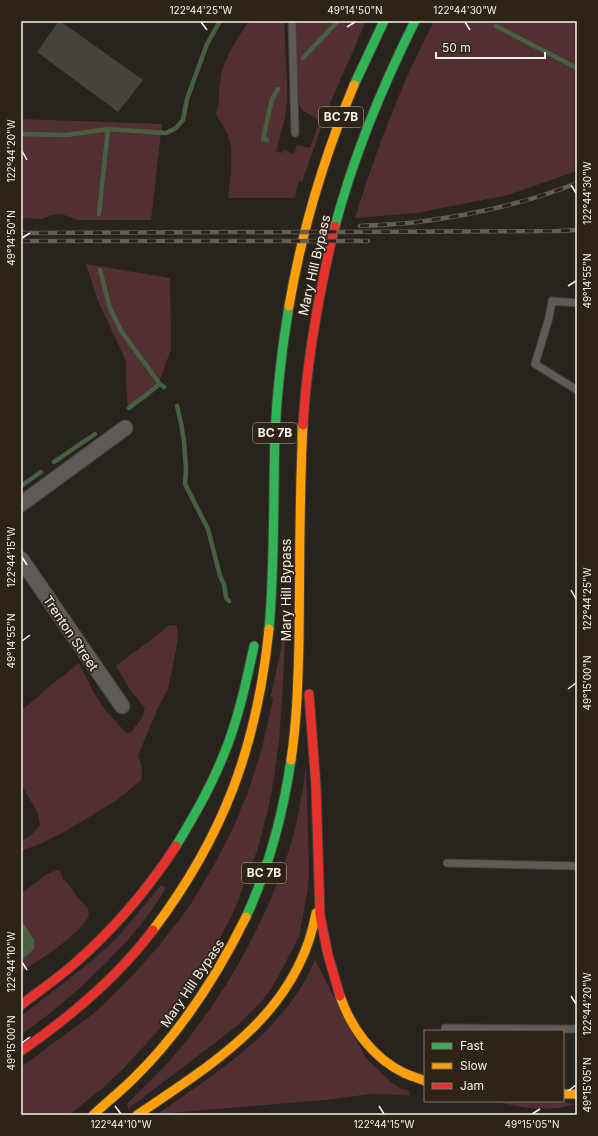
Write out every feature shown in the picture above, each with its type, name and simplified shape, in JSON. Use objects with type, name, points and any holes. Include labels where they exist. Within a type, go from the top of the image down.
[{"type":"highway","name":"Mary Hill Bypass","points":[[21,1051],[72,1013],[109,979],[128,959],[166,913],[194,870],[209,843],[241,768],[256,714],[266,659],[270,622],[274,444],[278,393],[287,319],[298,259],[313,201],[337,128],[365,58],[384,21]]},
{"type":"highway","name":"Mary Hill Bypass","points":[[95,1114],[141,1072],[160,1051],[195,1006],[222,964],[239,934],[262,882],[279,826],[291,770],[298,692],[300,491],[306,381],[314,325],[326,261],[342,202],[363,137],[390,72],[415,21]]},
{"type":"highway","points":[[260,618],[272,567]]},
{"type":"highway","points":[[299,581],[317,810],[318,886],[323,935],[337,990],[347,1015],[361,1038],[379,1057],[400,1071],[424,1081]]},
{"type":"highway","points":[[21,1005],[51,983],[104,936],[152,881],[176,848],[198,811],[220,764],[236,720],[256,640]]},
{"type":"highway","points":[[141,1112],[237,1043],[262,1020],[280,999],[297,972],[310,939],[315,921],[318,886]]},
{"type":"highway","points":[[564,1094],[577,1094]]},
{"type":"street","points":[[21,504],[125,428]]},
{"type":"street","name":"Trenton Street","points":[[21,559],[122,706]]},
{"type":"lane","points":[[292,21],[295,134]]},
{"type":"lane","points":[[577,303],[552,301],[549,318],[535,364],[577,390]]},
{"type":"lane","points":[[447,863],[577,866]]},
{"type":"lane","points":[[444,1028],[577,1029]]},
{"type":"shaded area","points":[[251,21],[284,21],[287,100],[285,118],[276,151],[283,153],[284,150],[294,154],[297,145],[310,148],[319,123],[316,118],[303,111],[299,104],[295,21],[366,21],[328,108],[302,182],[299,181],[295,198],[228,198],[231,148],[227,133],[216,114],[219,100],[219,90],[222,69],[231,49],[247,24]]},
{"type":"shaded area","points":[[434,21],[577,21],[577,171],[508,195],[417,213],[355,218],[372,167],[400,93]]},
{"type":"shaded area","points":[[21,119],[162,124],[151,220],[77,220],[62,214],[52,215],[42,219],[21,218]]},
{"type":"shaded area","points":[[86,264],[170,278],[171,349],[161,377],[147,398],[128,409],[126,361],[98,301]]},
{"type":"shaded area","points":[[287,594],[282,702],[274,778],[268,810],[258,848],[233,914],[204,967],[183,998],[159,1030],[123,1069],[104,1087],[69,1115],[21,1115],[21,1067],[93,1014],[128,980],[158,947],[189,907],[213,867],[234,826],[248,792],[262,748],[273,700],[271,696],[282,644]]},
{"type":"shaded area","points":[[169,625],[177,626],[178,640],[168,689],[158,708],[138,755],[142,768],[141,780],[117,800],[66,831],[40,844],[21,851],[21,841],[31,835],[40,825],[38,814],[21,783],[21,711],[79,663],[94,693],[104,708],[126,733],[131,732],[142,718],[145,708],[129,688],[116,666]]},
{"type":"shaded area","points":[[306,766],[309,872],[308,887],[299,937],[273,986],[262,1001],[237,1026],[128,1109],[127,1104],[166,1065],[191,1035],[211,1008],[246,951],[261,921],[286,859],[297,821]]},
{"type":"shaded area","points":[[60,870],[63,879],[88,909],[89,916],[76,932],[67,940],[21,972],[21,961],[34,949],[34,939],[21,920],[21,893],[49,873]]},
{"type":"shaded area","points":[[161,885],[166,887],[152,910],[124,944],[75,992],[21,1035],[21,1016],[93,960],[117,938]]},
{"type":"shaded area","points":[[21,920],[34,939],[34,949],[21,961]]},
{"type":"shaded area","points":[[315,960],[365,1057],[392,1083],[401,1089],[408,1090],[410,1095],[371,1094],[325,1100],[158,1114],[215,1074],[252,1044],[284,1011],[298,992]]},
{"type":"shaded area","points":[[499,1102],[561,1102],[575,1104],[565,1107],[545,1109]]},
{"type":"building","points":[[59,21],[143,80],[118,112],[37,52]]},
{"type":"waterway","points":[[21,134],[67,135],[108,129],[166,133],[176,128],[183,120],[187,99],[207,44],[220,21]]},
{"type":"waterway","points":[[303,58],[338,21]]},
{"type":"waterway","points":[[496,26],[577,68]]},
{"type":"waterway","points":[[267,140],[263,139],[272,99],[278,89]]},
{"type":"waterway","points":[[99,214],[108,129]]},
{"type":"waterway","points":[[100,270],[110,308],[121,331],[160,384],[164,387]]},
{"type":"waterway","points":[[129,408],[160,384]]},
{"type":"waterway","points":[[177,406],[184,441],[186,469],[185,484],[208,529],[220,576],[224,584],[226,598],[229,601]]},
{"type":"waterway","points":[[54,462],[95,434]]},
{"type":"waterway","points":[[21,486],[41,472]]},
{"type":"railway","points":[[360,226],[418,222],[459,216],[539,197],[577,183]]},
{"type":"railway","points":[[21,233],[577,230]]},
{"type":"railway","points":[[21,241],[368,241]]},
{"type":"traffic: fast","points":[[354,85],[384,21]]},
{"type":"traffic: fast","points":[[335,226],[360,147],[380,96],[415,21]]},
{"type":"traffic: fast","points":[[269,629],[273,556],[275,433],[280,370],[289,306]]},
{"type":"traffic: fast","points":[[176,846],[208,790],[224,754],[238,715],[254,646]]},
{"type":"traffic: fast","points":[[246,917],[262,879],[274,840],[284,800],[291,760]]},
{"type":"traffic: slow","points":[[289,306],[300,250],[315,194],[333,139],[354,85]]},
{"type":"traffic: slow","points":[[291,760],[296,716],[298,671],[300,506],[303,425]]},
{"type":"traffic: slow","points":[[153,930],[178,895],[199,860],[218,824],[233,788],[246,751],[256,712],[269,629]]},
{"type":"traffic: slow","points":[[137,1115],[195,1076],[223,1055],[249,1032],[272,1007],[291,979],[306,948],[316,913]]},
{"type":"traffic: slow","points":[[93,1115],[129,1083],[167,1042],[210,982],[246,917]]},
{"type":"traffic: slow","points":[[340,996],[350,1019],[364,1041],[382,1059],[393,1067],[424,1081]]},
{"type":"traffic: slow","points":[[564,1094],[577,1094]]},
{"type":"traffic: jam","points":[[303,425],[307,374],[314,325],[335,226]]},
{"type":"traffic: jam","points":[[309,694],[316,787],[320,915],[328,955],[340,996]]},
{"type":"traffic: jam","points":[[21,1005],[68,969],[116,923],[154,878],[176,846]]},
{"type":"traffic: jam","points":[[21,1051],[92,996],[139,948],[153,930]]}]
